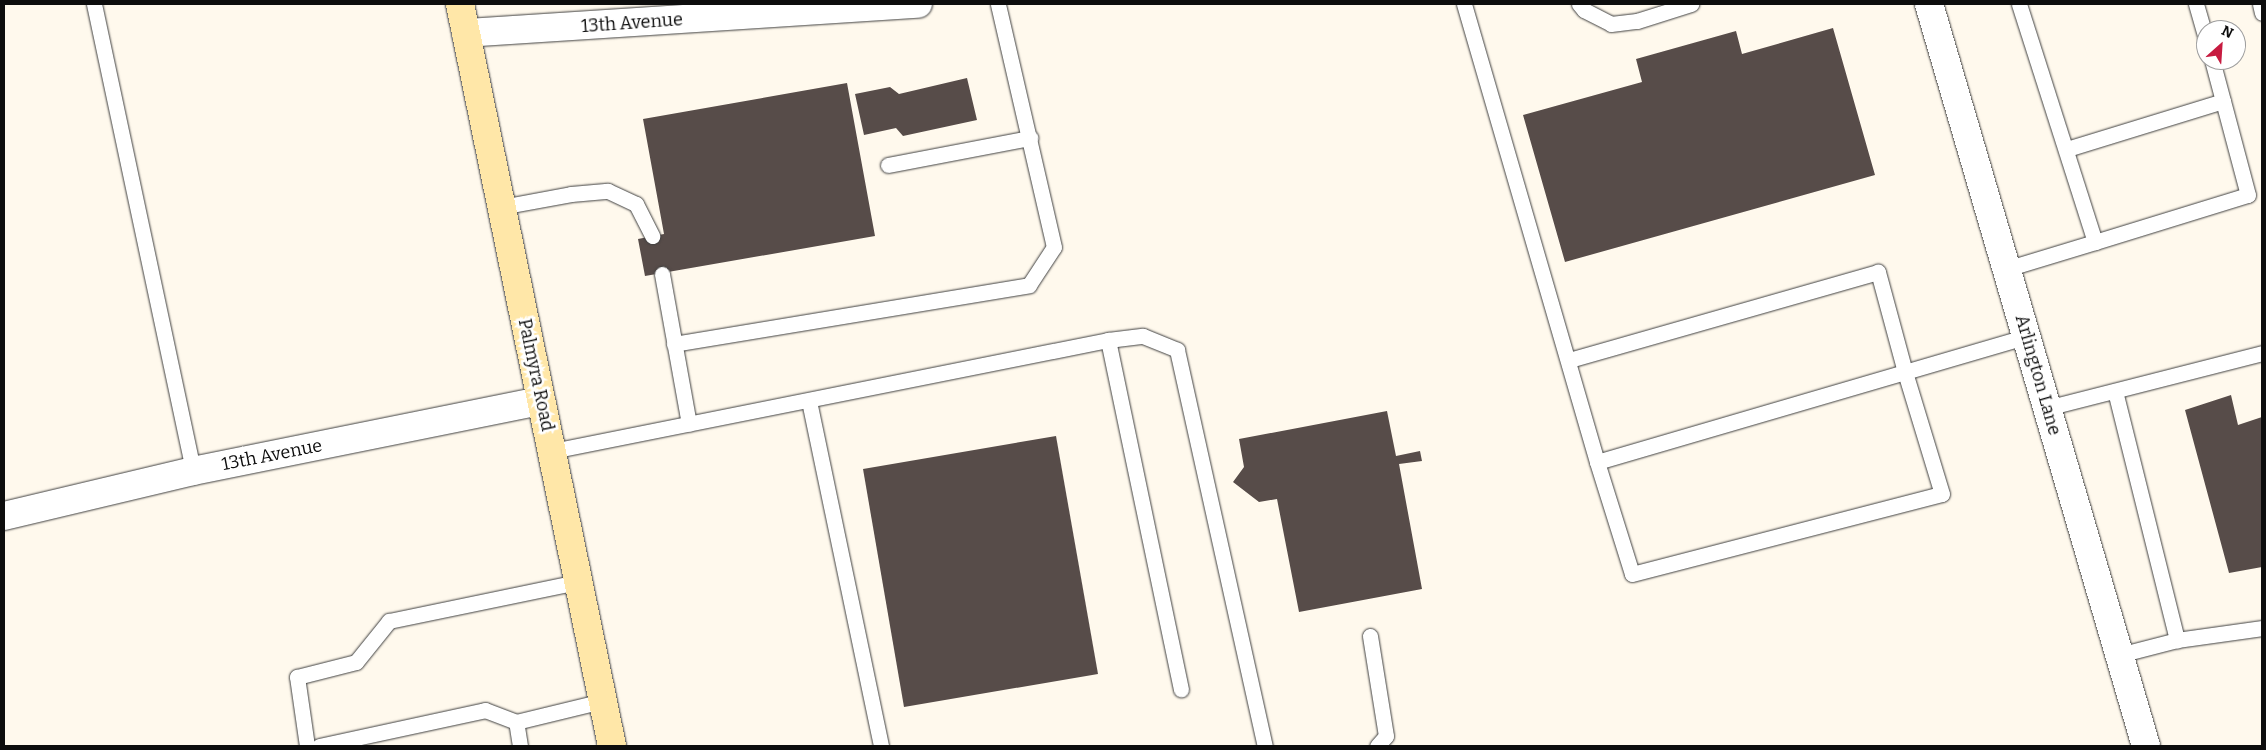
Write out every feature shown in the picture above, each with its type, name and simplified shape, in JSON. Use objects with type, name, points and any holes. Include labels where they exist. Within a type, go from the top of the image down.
[{"type":"main road","name":"Palmyra Road","points":[[460,4],[612,746]]},
{"type":"street","name":"13th Avenue","points":[[466,33],[918,4]]},
{"type":"street","name":"Arlington Lane","points":[[1929,4],[2006,269],[2028,336],[2047,408],[2146,746]]},
{"type":"street","name":"13th Avenue","points":[[4,516],[193,471],[541,401]]},
{"type":"lane","points":[[94,4],[193,471]]},
{"type":"lane","points":[[674,344],[1029,285],[1054,247],[998,4]]},
{"type":"lane","points":[[1464,4],[1569,360],[1597,462],[1632,574],[1942,494],[1905,372],[1878,272],[1569,360]]},
{"type":"lane","points":[[1579,4],[1584,10],[1611,24],[1637,21],[1691,4]]},
{"type":"lane","points":[[2019,4],[2067,149],[2095,242]]},
{"type":"lane","points":[[2196,4],[2201,20]]},
{"type":"lane","points":[[2260,4],[2262,13]]},
{"type":"lane","points":[[2006,269],[2248,195],[2215,70]]},
{"type":"lane","points":[[2067,149],[2223,101]]},
{"type":"lane","points":[[888,165],[1030,138]]},
{"type":"lane","points":[[501,207],[572,194],[608,192],[636,204],[652,236]]},
{"type":"lane","points":[[662,274],[689,424]]},
{"type":"lane","points":[[552,451],[1108,340],[1143,336],[1177,350],[1266,746]]},
{"type":"lane","points":[[1597,462],[2028,336]]},
{"type":"lane","points":[[1108,340],[1182,689]]},
{"type":"lane","points":[[2047,408],[2262,353]]},
{"type":"lane","points":[[2116,391],[2177,640]]},
{"type":"lane","points":[[809,401],[881,746]]},
{"type":"lane","points":[[307,746],[297,677],[356,662],[390,621],[578,582]]},
{"type":"lane","points":[[2119,655],[2177,640],[2262,628]]},
{"type":"lane","points":[[1370,636],[1386,736],[1377,746]]},
{"type":"lane","points":[[319,746],[485,710],[516,722],[603,700]]},
{"type":"lane","points":[[516,722],[520,746]]},
{"type":"building","points":[[1833,28],[1875,175],[1565,262],[1523,115],[1642,82],[1636,59],[1736,31],[1742,54]]},
{"type":"building","points":[[967,78],[977,120],[903,136],[896,128],[864,135],[855,94],[890,87],[899,94]]},
{"type":"building","points":[[847,83],[875,236],[645,276],[638,239],[664,234],[643,119]]},
{"type":"building","points":[[2231,395],[2238,425],[2262,417],[2262,567],[2229,573],[2185,410]]},
{"type":"building","points":[[1387,411],[1396,456],[1420,451],[1422,461],[1399,464],[1422,589],[1299,612],[1277,499],[1259,502],[1233,482],[1244,467],[1239,439]]},
{"type":"building","points":[[1056,436],[1098,674],[904,707],[863,469]]}]
